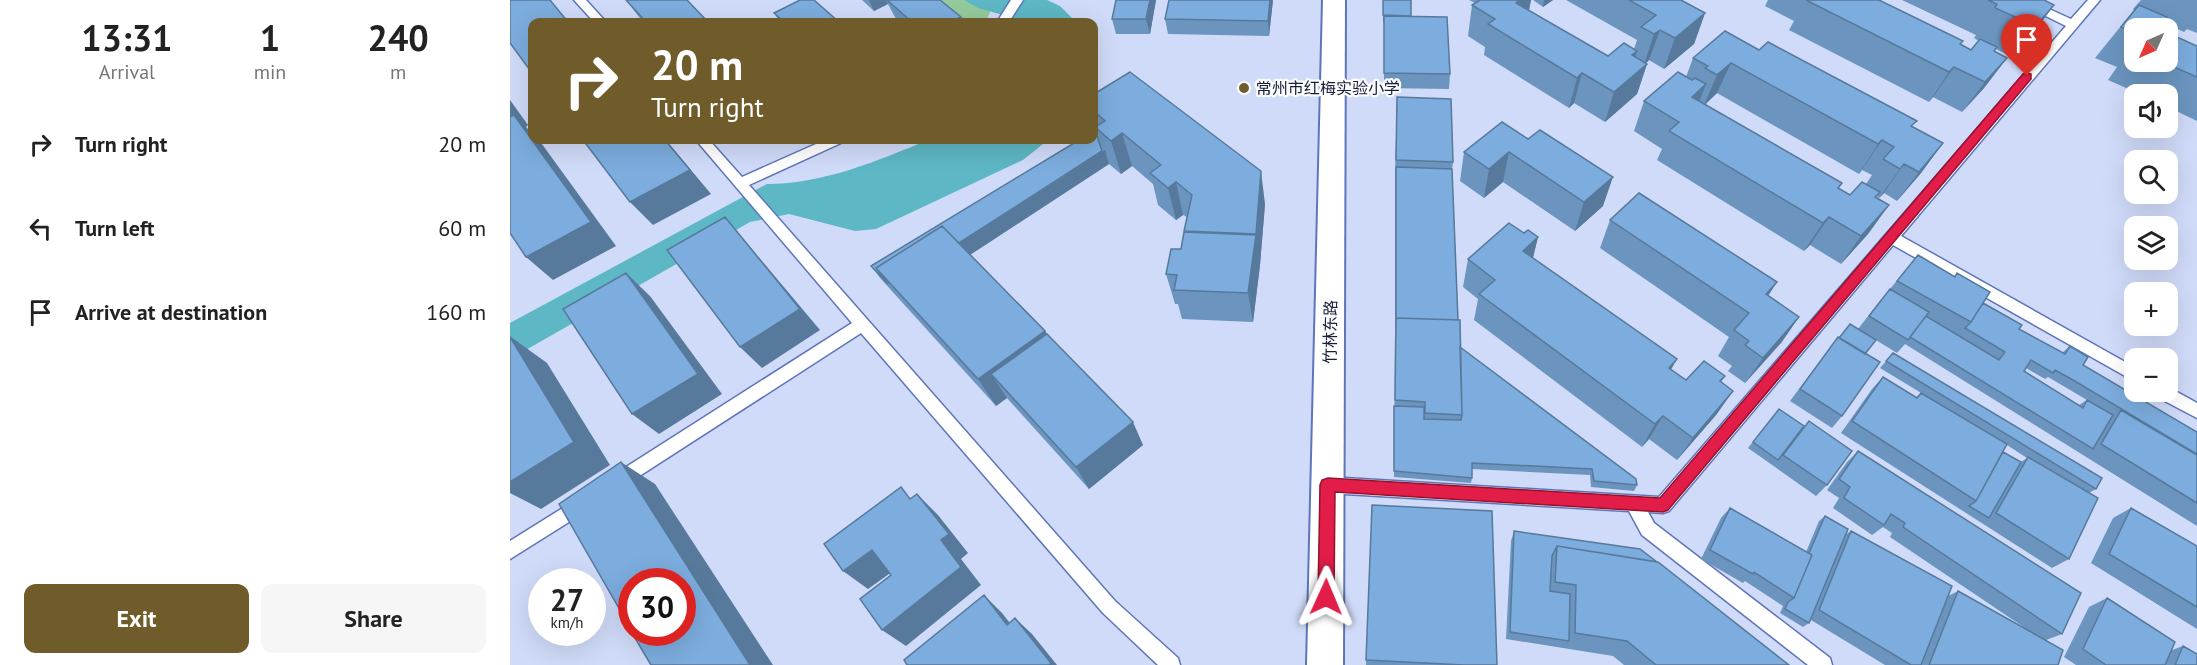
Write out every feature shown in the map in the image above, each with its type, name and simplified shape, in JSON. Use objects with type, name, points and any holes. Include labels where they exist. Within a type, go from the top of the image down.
[{"type":"street","name":"竹林东路","points":[[1325,665],[1335,0]]},
{"type":"lane","points":[[580,0],[596,18]]},
{"type":"lane","points":[[1006,18],[1017,0]]},
{"type":"lane","points":[[2019,0],[2072,24]]},
{"type":"lane","points":[[1328,485],[1663,505],[2094,0]]},
{"type":"lane","points":[[706,144],[1109,607],[1171,665]]},
{"type":"lane","points":[[740,183],[827,144]]},
{"type":"lane","points":[[1891,237],[2124,369]]},
{"type":"lane","points":[[510,551],[862,324]]},
{"type":"lane","points":[[2178,400],[2197,411]]},
{"type":"lane","points":[[1634,504],[1648,529],[1822,665]]},
{"type":"shaded area","points":[[938,0],[995,0],[988,18],[960,18]]},
{"type":"shaded area","points":[[964,0],[1047,0],[1060,6],[1072,18],[1014,18],[978,8]]},
{"type":"shaded area","points":[[918,144],[1043,144],[1023,160],[876,229],[855,231],[789,214],[750,222],[510,359],[510,323],[767,184],[829,176]]},
{"type":"building","points":[[510,0],[550,0],[565,18],[528,18],[528,68],[510,43]]},
{"type":"building","points":[[626,0],[687,0],[704,18],[642,18]]},
{"type":"building","points":[[800,0],[814,0],[834,18],[780,18],[774,13]]},
{"type":"building","points":[[887,0],[940,0],[961,17],[959,18],[907,18]]},
{"type":"building","points":[[1116,0],[1150,0],[1146,19],[1112,19]]},
{"type":"building","points":[[1169,0],[1270,0],[1268,21],[1165,19]]},
{"type":"building","points":[[1383,0],[1411,0],[1411,16],[1383,15]]},
{"type":"building","points":[[1480,0],[1520,0],[1516,3],[1608,56],[1624,43],[1637,51],[1632,55],[1647,64],[1614,92],[1582,73],[1577,78],[1488,24],[1495,19],[1472,5]]},
{"type":"building","points":[[1629,0],[1681,0],[1705,13],[1675,38],[1660,30],[1654,34],[1641,27],[1656,15]]},
{"type":"building","points":[[1806,0],[1879,0],[1963,41],[1960,44],[1971,50],[1980,39],[1997,47],[1994,51],[2007,58],[1985,82],[1954,67],[1949,72]]},
{"type":"building","points":[[1988,0],[2044,0],[2054,5],[2036,26],[1995,8],[1997,4]]},
{"type":"building","points":[[2139,5],[2167,17],[2166,18],[2128,18]]},
{"type":"building","points":[[1384,16],[1447,17],[1450,74],[1384,73]]},
{"type":"building","points":[[1725,31],[1759,50],[1768,42],[1917,121],[1911,126],[1943,143],[1919,172],[1904,164],[1900,169],[1883,159],[1894,147],[1882,140],[1878,144],[1731,63],[1717,75],[1705,68],[1708,66],[1693,58]]},
{"type":"building","points":[[2178,37],[2197,46],[2197,77],[2178,69]]},
{"type":"building","points":[[1130,72],[1261,171],[1256,234],[1184,231],[1192,195],[1176,182],[1168,188],[1150,173],[1161,165],[1122,133],[1111,141],[1098,130],[1098,125],[1105,121],[1098,115],[1098,92]]},
{"type":"building","points":[[1678,72],[1692,80],[1695,78],[1706,84],[1692,97],[1842,183],[1838,188],[1850,195],[1862,182],[1880,192],[1875,197],[1889,205],[1861,236],[1829,217],[1823,223],[1669,131],[1679,122],[1644,101]]},
{"type":"building","points":[[1397,97],[1451,99],[1453,162],[1396,160]]},
{"type":"building","points":[[514,115],[528,134],[528,144],[535,144],[591,222],[526,257],[510,233],[510,117]]},
{"type":"building","points":[[1502,122],[1528,139],[1540,130],[1613,177],[1584,202],[1509,152],[1489,169],[1464,152]]},
{"type":"building","points":[[1098,139],[1102,151],[959,243],[942,226],[876,268],[888,284],[871,266],[1072,144],[1098,144]]},
{"type":"building","points":[[586,144],[668,144],[690,170],[630,202]]},
{"type":"building","points":[[1396,167],[1452,169],[1458,320],[1396,318]]},
{"type":"building","points":[[1639,193],[1777,282],[1766,294],[1799,317],[1763,358],[1745,345],[1749,341],[1734,330],[1749,313],[1610,220]]},
{"type":"building","points":[[725,217],[800,309],[740,347],[667,250]]},
{"type":"building","points":[[1509,223],[1524,233],[1528,230],[1538,237],[1523,251],[1677,359],[1669,368],[1686,380],[1704,361],[1725,376],[1720,381],[1733,391],[1693,438],[1663,416],[1655,424],[1479,294],[1495,280],[1468,259]]},
{"type":"building","points":[[942,226],[1045,331],[978,379],[876,268]]},
{"type":"building","points":[[1184,232],[1256,235],[1248,293],[1174,290],[1177,275],[1166,274],[1171,249],[1181,249]]},
{"type":"building","points":[[1918,255],[1955,277],[1957,273],[1990,292],[1971,322],[1897,281]]},
{"type":"building","points":[[626,273],[698,374],[632,414],[563,309]]},
{"type":"building","points":[[1890,289],[1929,312],[1908,340],[1869,316]]},
{"type":"building","points":[[1983,303],[2022,325],[2019,329],[2065,354],[2070,346],[2088,357],[2083,365],[2124,389],[2124,402],[2146,402],[2197,432],[2197,454],[2073,380],[2055,370],[2053,373],[2031,360],[2024,371],[2083,408],[2087,400],[2113,415],[2093,449],[1910,337],[1926,316],[1999,360],[2005,352],[1965,328]]},
{"type":"building","points":[[1396,318],[1460,320],[1462,415],[1425,413],[1425,402],[1395,400]]},
{"type":"building","points":[[1850,324],[1876,340],[1865,354],[1839,338]]},
{"type":"building","points":[[1047,334],[1133,422],[1076,467],[991,374]]},
{"type":"building","points":[[510,337],[574,442],[510,482]]},
{"type":"building","points":[[1838,337],[1880,362],[1842,416],[1800,389]]},
{"type":"building","points":[[1460,347],[1636,479],[1637,485],[1594,481],[1592,469],[1472,463],[1472,478],[1394,471],[1394,406],[1424,407],[1424,419],[1461,420]]},
{"type":"building","points":[[1893,353],[2102,478],[2096,489],[1886,361]]},
{"type":"building","points":[[1883,377],[1917,398],[1921,393],[2007,444],[1976,501],[1852,421]]},
{"type":"building","points":[[1779,409],[1804,426],[1778,460],[1753,442]]},
{"type":"building","points":[[2121,410],[2197,455],[2197,503],[2101,444]]},
{"type":"building","points":[[1809,421],[1852,451],[1827,485],[1783,455]]},
{"type":"building","points":[[1858,451],[2081,593],[2062,634],[1903,527],[1905,523],[1891,514],[1884,525],[1844,498],[1850,487],[1839,479]]},
{"type":"building","points":[[2003,452],[2021,462],[1989,518],[1969,506],[1976,501]]},
{"type":"building","points":[[2028,457],[2098,498],[2069,559],[1996,513]]},
{"type":"building","points":[[621,462],[688,568],[618,568],[618,607],[606,586],[606,568],[596,568],[559,504]]},
{"type":"building","points":[[901,487],[910,499],[917,494],[949,534],[941,540],[961,567],[882,630],[860,599],[891,575],[872,550],[843,571],[824,544]]},
{"type":"building","points":[[1372,505],[1492,511],[1497,665],[1366,660]]},
{"type":"building","points":[[1730,508],[1812,555],[1794,598],[1754,572],[1753,574],[1710,550]]},
{"type":"building","points":[[2131,508],[2197,546],[2197,607],[2109,554]]},
{"type":"building","points":[[1825,516],[1848,529],[1809,623],[1785,609],[1788,602],[1794,598],[1812,555],[1809,553]]},
{"type":"building","points":[[1514,531],[1640,549],[1657,562],[1557,546],[1552,556],[1550,591],[1570,594],[1569,641],[1510,632]]},
{"type":"building","points":[[1851,531],[1952,586],[1921,665],[1911,665],[1819,610]]},
{"type":"building","points":[[1557,546],[1658,562],[1789,665],[1656,665],[1627,641],[1575,633],[1576,585],[1555,582]]},
{"type":"building","points":[[696,580],[750,665],[651,665],[640,646],[696,646]]},
{"type":"building","points":[[1958,591],[2063,650],[2058,665],[1929,665]]},
{"type":"building","points":[[984,595],[1007,625],[1015,618],[1051,663],[1049,665],[907,665],[904,660]]},
{"type":"building","points":[[2107,598],[2175,642],[2165,665],[2106,665],[2083,649]]},
{"type":"building","points":[[2183,646],[2197,654],[2197,665],[2175,665]]},
{"type":"place","name":"常州市红梅实验小学","points":[[1244,88]]},
{"type":"route","points":[[1326,597],[1328,485],[1663,505],[2027,76]]}]
